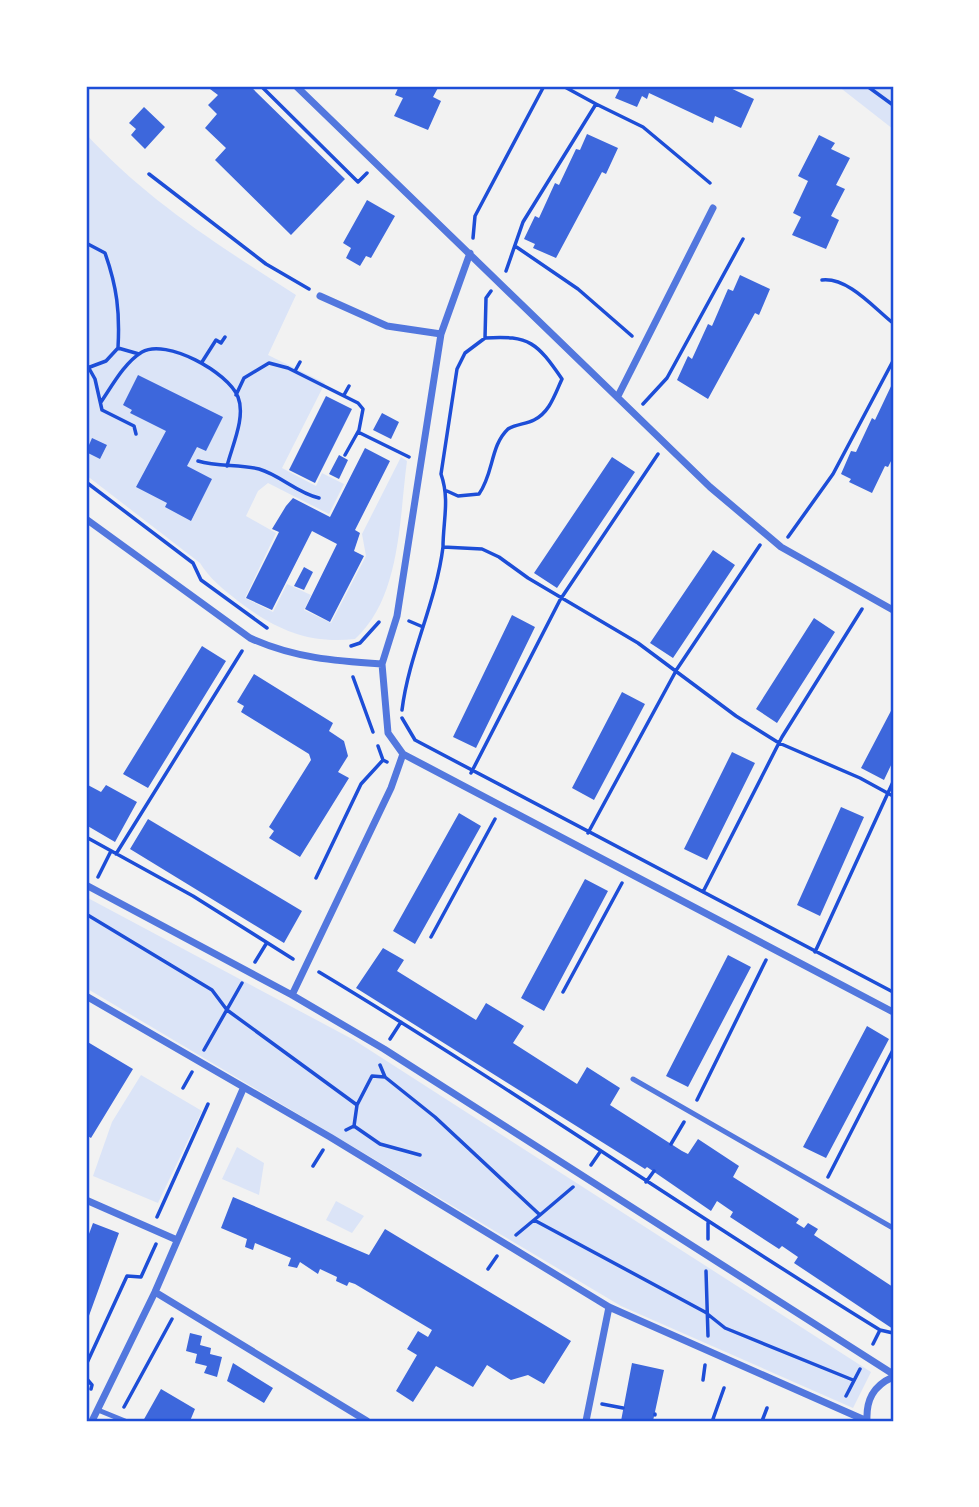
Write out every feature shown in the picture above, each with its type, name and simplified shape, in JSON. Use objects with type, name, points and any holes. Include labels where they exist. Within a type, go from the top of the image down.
[{"type":"street","points":[[296,86],[665,443],[767,535],[781,547],[893,610]]},
{"type":"street","points":[[618,396],[713,208]]},
{"type":"street","points":[[470,253],[440,334],[397,616],[382,664],[388,733],[403,754],[893,1012]]},
{"type":"street","points":[[320,296],[387,326],[440,334]]},
{"type":"street","points":[[86,519],[250,638],[307,659],[382,664]]},
{"type":"street","points":[[292,995],[400,768],[403,754]]},
{"type":"street","points":[[86,885],[292,995],[384,1049],[893,1375],[872,1392],[866,1406],[867,1421],[609,1307],[330,1137],[86,996]]},
{"type":"street","points":[[92,1421],[155,1292],[243,1088]]},
{"type":"street","points":[[86,1200],[177,1240]]},
{"type":"street","points":[[155,1292],[367,1421]]},
{"type":"street","points":[[586,1421],[609,1307]]},
{"type":"lane","points":[[634,1079],[893,1228]]},
{"type":"lane","points":[[98,1410],[125,1421]]},
{"type":"path","points":[[261,86],[358,182],[377,163]]},
{"type":"path","points":[[470,253],[475,216],[544,86]]},
{"type":"path","points":[[563,86],[643,127],[710,183]]},
{"type":"path","points":[[867,86],[893,105]]},
{"type":"path","points":[[485,338],[486,298],[506,270],[523,222],[596,104]]},
{"type":"path","points":[[149,174],[266,264],[320,296]]},
{"type":"path","points":[[472,239],[481,247]]},
{"type":"path","points":[[635,412],[667,378],[743,239]]},
{"type":"path","points":[[86,243],[105,253],[117,286],[118,348],[106,361],[88,365],[102,410],[134,426],[136,434]]},
{"type":"path","points":[[515,246],[578,289],[643,345]]},
{"type":"path","points":[[498,262],[516,279]]},
{"type":"path","points":[[822,280],[830,279],[847,286],[893,323]]},
{"type":"path","points":[[447,491],[458,496],[479,494],[490,479],[495,450],[509,428],[534,420],[547,410],[562,379],[542,351],[515,336],[485,338],[466,353],[457,369],[441,474],[447,491],[439,580],[405,679],[401,715],[415,740],[893,992]]},
{"type":"path","points":[[202,362],[216,340],[221,343],[225,337]]},
{"type":"path","points":[[118,348],[139,354],[158,349],[202,362],[236,395]]},
{"type":"path","points":[[101,402],[119,375],[139,354]]},
{"type":"path","points":[[781,547],[834,474],[893,361]]},
{"type":"path","points":[[295,371],[300,362]]},
{"type":"path","points":[[227,466],[239,423],[236,395],[244,378],[258,367],[269,363],[295,371],[363,409],[358,432],[345,455]]},
{"type":"path","points":[[624,383],[644,405]]},
{"type":"path","points":[[344,396],[349,386]]},
{"type":"path","points":[[358,432],[441,474]]},
{"type":"path","points":[[472,771],[561,598],[665,443]]},
{"type":"path","points":[[198,461],[258,469],[305,495],[318,498]]},
{"type":"path","points":[[86,482],[193,563],[201,580],[275,634]]},
{"type":"path","points":[[783,529],[801,542]]},
{"type":"path","points":[[588,832],[675,672],[767,535]]},
{"type":"path","points":[[443,547],[482,549],[638,643],[736,716],[779,743],[893,796]]},
{"type":"path","points":[[695,908],[779,743],[869,598]]},
{"type":"path","points":[[100,872],[250,638]]},
{"type":"path","points":[[347,662],[383,760],[400,768]]},
{"type":"path","points":[[316,878],[361,784],[383,760]]},
{"type":"path","points":[[804,966],[816,952],[893,782]]},
{"type":"path","points":[[430,937],[502,808]]},
{"type":"path","points":[[86,837],[193,896],[266,944],[401,1022],[880,1330],[893,1333]]},
{"type":"path","points":[[563,992],[627,873]]},
{"type":"path","points":[[86,915],[212,990],[227,1010],[358,1105]]},
{"type":"path","points":[[183,1088],[266,944]]},
{"type":"path","points":[[670,1144],[691,1112],[772,949]]},
{"type":"path","points":[[401,1022],[379,1061],[385,1077],[435,1117],[540,1215],[505,1246],[488,1269]]},
{"type":"path","points":[[822,1188],[893,1050]]},
{"type":"path","points":[[886,1065],[893,1067]]},
{"type":"path","points":[[354,1126],[358,1105],[372,1076],[385,1077]]},
{"type":"path","points":[[313,1166],[330,1137],[354,1126]]},
{"type":"path","points":[[354,1126],[380,1144],[421,1155]]},
{"type":"path","points":[[646,1182],[654,1171]]},
{"type":"path","points":[[534,1220],[705,1312],[725,1328],[853,1380]]},
{"type":"path","points":[[839,1410],[880,1330]]},
{"type":"path","points":[[86,1378],[92,1385],[89,1393]]},
{"type":"path","points":[[715,1421],[724,1388]]},
{"type":"path","points":[[590,1402],[623,1408]]},
{"type":"path","points":[[762,1421],[767,1408]]},
{"type":"shaded area","points":[[838,86],[893,86],[893,129]]},
{"type":"shaded area","points":[[86,134],[134,180],[185,221],[296,295],[268,355],[325,383],[282,468],[316,486],[322,473],[344,484],[329,514],[268,483],[258,491],[246,516],[276,533],[245,598],[273,612],[287,584],[311,595],[304,610],[331,623],[366,556],[362,534],[401,457],[407,461],[399,532],[390,580],[370,622],[355,639],[307,637],[265,619],[238,601],[208,574],[200,563],[86,475]]},
{"type":"shaded area","points":[[86,897],[354,1040],[871,1372],[853,1408],[621,1306],[86,988]]},
{"type":"shaded area","points":[[141,1075],[202,1111],[158,1203],[93,1176],[112,1122]]},
{"type":"shaded area","points":[[237,1147],[264,1163],[259,1195],[222,1179]]},
{"type":"shaded area","points":[[336,1201],[364,1216],[352,1233],[326,1220]]},
{"type":"building","points":[[206,86],[250,86],[345,179],[291,235],[215,160],[226,148],[205,128],[217,114],[208,105],[218,95]]},
{"type":"building","points":[[399,86],[439,86],[433,97],[441,101],[428,130],[394,116],[403,98],[395,95]]},
{"type":"building","points":[[621,86],[726,86],[754,99],[741,128],[715,116],[713,123],[649,93],[647,99],[642,96],[637,107],[615,98]]},
{"type":"building","points":[[144,107],[165,127],[145,149],[131,135],[136,129],[129,123]]},
{"type":"building","points":[[587,134],[618,148],[606,174],[602,172],[556,258],[533,248],[535,244],[524,239],[535,216],[539,218],[555,183],[559,185],[576,149],[580,150]]},
{"type":"building","points":[[819,135],[835,143],[831,149],[850,158],[836,185],[845,189],[831,216],[839,220],[826,249],[792,235],[801,217],[793,213],[808,181],[798,176]]},
{"type":"building","points":[[367,200],[395,216],[371,258],[366,256],[360,266],[346,258],[351,248],[343,243]]},
{"type":"building","points":[[740,275],[770,289],[759,315],[755,313],[708,399],[677,380],[688,356],[692,359],[708,324],[712,326],[728,289],[733,291]]},
{"type":"building","points":[[138,375],[223,417],[206,451],[197,447],[187,466],[212,479],[191,521],[165,507],[167,503],[136,487],[166,431],[130,413],[132,410],[123,405]]},
{"type":"building","points":[[893,382],[893,457],[888,467],[885,466],[872,493],[849,482],[851,479],[841,474],[851,451],[856,452],[872,418],[875,420]]},
{"type":"building","points":[[326,396],[352,409],[315,483],[289,470]]},
{"type":"building","points":[[382,413],[399,422],[391,439],[373,430]]},
{"type":"building","points":[[92,438],[107,445],[100,459],[86,452]]},
{"type":"building","points":[[365,448],[390,461],[355,530],[360,533],[354,551],[364,556],[330,622],[305,609],[337,544],[312,531],[272,610],[246,598],[279,532],[272,529],[286,506],[293,498],[330,517]]},
{"type":"building","points":[[339,455],[348,460],[339,479],[329,474]]},
{"type":"building","points":[[612,457],[635,472],[557,588],[534,573]]},
{"type":"building","points":[[713,550],[735,565],[673,658],[650,643]]},
{"type":"building","points":[[304,567],[313,572],[304,590],[294,586]]},
{"type":"building","points":[[512,615],[535,627],[476,748],[453,737]]},
{"type":"building","points":[[814,618],[835,632],[777,723],[756,709]]},
{"type":"building","points":[[202,646],[226,661],[148,788],[123,774]]},
{"type":"building","points":[[254,674],[333,723],[329,731],[344,741],[348,756],[338,772],[349,778],[300,857],[269,838],[274,831],[269,827],[311,760],[309,754],[241,712],[244,706],[237,702]]},
{"type":"building","points":[[622,692],[645,704],[594,800],[572,788]]},
{"type":"building","points":[[893,707],[893,761],[884,780],[861,768]]},
{"type":"building","points":[[732,752],[755,763],[707,860],[684,849]]},
{"type":"building","points":[[86,784],[101,792],[106,785],[137,802],[115,842],[86,825]]},
{"type":"building","points":[[841,807],[864,817],[820,916],[797,905]]},
{"type":"building","points":[[459,813],[481,826],[415,944],[393,931]]},
{"type":"building","points":[[148,819],[302,911],[284,943],[130,849]]},
{"type":"building","points":[[585,879],[608,891],[544,1011],[521,998]]},
{"type":"building","points":[[383,948],[404,960],[397,971],[476,1020],[486,1003],[524,1026],[513,1043],[577,1084],[587,1067],[620,1088],[610,1105],[682,1151],[688,1154],[698,1139],[739,1166],[733,1177],[799,1219],[796,1223],[804,1228],[808,1223],[818,1229],[814,1235],[893,1287],[893,1329],[794,1263],[798,1257],[782,1246],[779,1249],[730,1217],[733,1212],[717,1201],[711,1211],[647,1167],[645,1169],[356,988]]},
{"type":"building","points":[[728,955],[751,967],[688,1087],[666,1076]]},
{"type":"building","points":[[867,1026],[889,1039],[826,1158],[803,1147]]},
{"type":"building","points":[[86,1041],[133,1069],[91,1138],[86,1135]]},
{"type":"building","points":[[233,1197],[369,1255],[385,1229],[571,1341],[544,1384],[528,1375],[511,1380],[487,1365],[473,1387],[436,1366],[413,1402],[396,1391],[417,1355],[407,1349],[418,1331],[428,1337],[432,1330],[355,1284],[349,1282],[347,1286],[336,1281],[337,1277],[320,1269],[318,1274],[300,1262],[297,1268],[288,1266],[291,1258],[255,1243],[253,1250],[245,1247],[247,1239],[221,1228]]},
{"type":"building","points":[[93,1223],[119,1233],[86,1324],[86,1242]]},
{"type":"building","points":[[190,1333],[202,1336],[200,1345],[211,1348],[210,1354],[222,1357],[217,1377],[204,1373],[207,1366],[195,1363],[197,1354],[186,1351]]},
{"type":"building","points":[[233,1363],[273,1388],[264,1403],[227,1381]]},
{"type":"building","points":[[632,1363],[664,1370],[653,1421],[621,1421]]},
{"type":"building","points":[[161,1389],[195,1409],[190,1421],[143,1421]]}]
